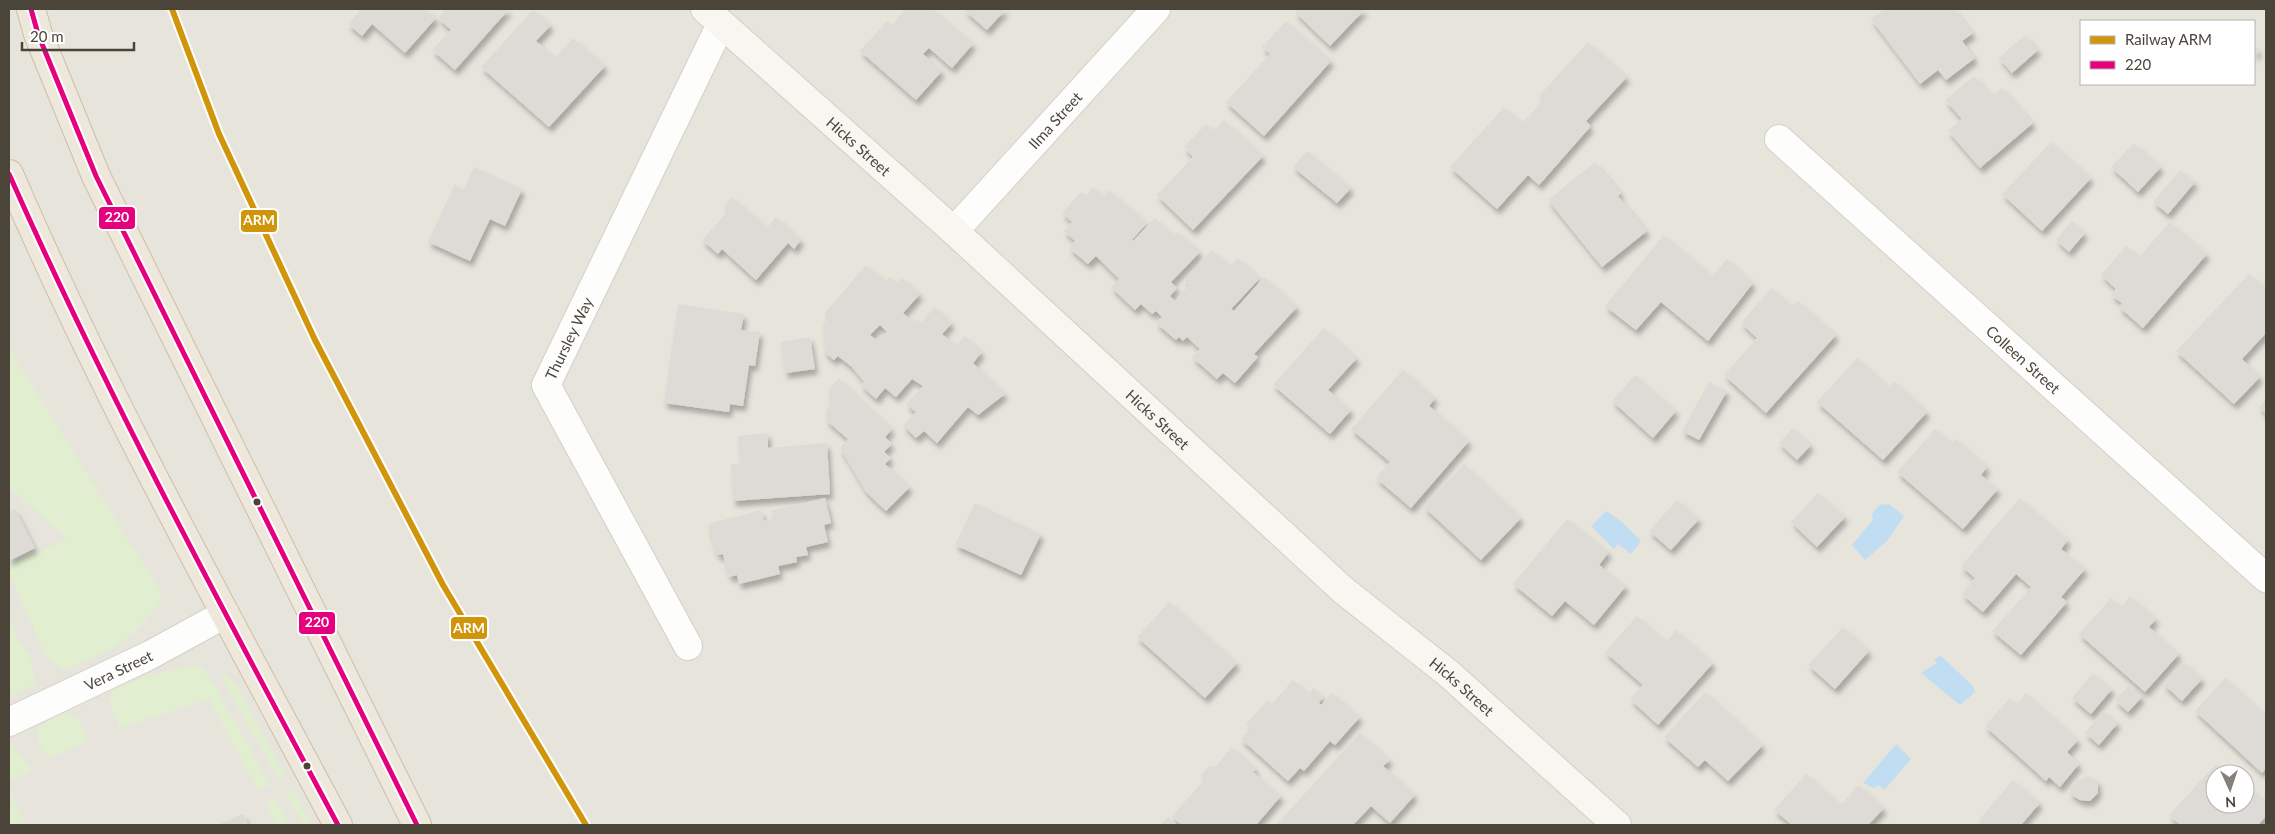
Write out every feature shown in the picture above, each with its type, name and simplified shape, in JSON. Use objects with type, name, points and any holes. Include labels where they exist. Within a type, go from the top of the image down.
[{"type":"highway","points":[[31,9],[38,34],[96,176],[417,825]]},
{"type":"highway","points":[[9,174],[44,255],[115,402],[225,614],[338,825]]},
{"type":"highway","points":[[9,212],[44,255]]},
{"type":"street","name":"Ilma Street","points":[[954,231],[1156,9]]},
{"type":"street","name":"Hicks Street","points":[[713,16],[954,231],[1343,590],[1449,674],[1617,825]]},
{"type":"street","name":"Thursley Way","points":[[688,646],[546,385],[713,16]]},
{"type":"street","name":"Colleen Street","points":[[1779,140],[2266,578]]},
{"type":"street","name":"Vera Street","points":[[9,722],[150,655],[225,614]]},
{"type":"shaded area","points":[[9,9],[2266,9],[2266,825],[9,825]]},
{"type":"green space","points":[[9,348],[159,589],[162,601],[137,629],[115,647],[65,670],[46,656],[9,573],[9,566],[67,539],[9,487]]},
{"type":"green space","points":[[9,618],[19,642],[31,658],[35,684],[9,697]]},
{"type":"green space","points":[[201,666],[216,688],[270,785],[258,790],[209,699],[120,728],[110,705],[112,692],[155,674]]},
{"type":"green space","points":[[222,672],[235,683],[285,775],[279,780],[224,682]]},
{"type":"green space","points":[[66,712],[79,720],[88,741],[50,758],[41,749],[36,728]]},
{"type":"green space","points":[[9,740],[32,770],[9,781]]},
{"type":"green space","points":[[293,790],[312,825],[304,825],[285,792]]},
{"type":"green space","points":[[9,791],[26,825],[9,825]]},
{"type":"green space","points":[[275,798],[290,825],[277,825],[266,804]]},
{"type":"water","points":[[1889,504],[1904,516],[1887,541],[1865,560],[1852,545],[1873,520],[1872,514],[1879,505]]},
{"type":"water","points":[[1606,511],[1622,522],[1641,541],[1631,554],[1618,544],[1614,549],[1591,526]]},
{"type":"water","points":[[1941,656],[1973,686],[1975,692],[1960,705],[1921,673],[1937,663],[1934,659]]},
{"type":"water","points":[[1896,744],[1911,759],[1884,790],[1879,785],[1874,788],[1863,783]]},
{"type":"building","points":[[361,9],[425,9],[436,18],[405,53],[372,24],[362,36],[348,24]]},
{"type":"building","points":[[446,9],[509,9],[455,70],[432,50],[451,30],[438,18]]},
{"type":"building","points":[[906,9],[933,9],[973,44],[952,68],[929,48],[923,54],[942,71],[916,100],[860,51],[887,21],[892,25]]},
{"type":"building","points":[[963,9],[1006,9],[987,30]]},
{"type":"building","points":[[1298,9],[1365,9],[1330,46],[1295,12]]},
{"type":"building","points":[[1884,9],[1954,9],[1973,33],[1962,41],[1975,58],[1946,80],[1938,70],[1920,84],[1871,19]]},
{"type":"building","points":[[533,10],[551,25],[536,41],[555,58],[573,38],[605,66],[549,127],[481,67]]},
{"type":"building","points":[[1286,21],[1331,61],[1264,136],[1226,102],[1270,54],[1262,47]]},
{"type":"building","points":[[2025,35],[2038,50],[2012,73],[1999,58]]},
{"type":"building","points":[[1588,42],[1627,77],[1586,121],[1591,126],[1539,185],[1528,175],[1497,209],[1450,167],[1504,107],[1522,123],[1544,100],[1539,96]]},
{"type":"building","points":[[2255,46],[2259,50],[2255,56]]},
{"type":"building","points":[[1974,76],[1992,96],[2002,88],[2033,123],[1980,168],[1948,131],[1962,119],[1945,100]]},
{"type":"building","points":[[1224,120],[1263,156],[1193,230],[1157,195],[1193,157],[1184,147],[1206,124],[1213,131]]},
{"type":"building","points":[[2051,142],[2091,178],[2042,231],[2002,194]]},
{"type":"building","points":[[2134,143],[2161,167],[2138,192],[2111,167]]},
{"type":"building","points":[[1307,151],[1351,188],[1337,203],[1293,167]]},
{"type":"building","points":[[1595,162],[1621,193],[1618,196],[1647,231],[1602,267],[1548,200]]},
{"type":"building","points":[[474,167],[522,189],[505,226],[490,219],[470,261],[428,242],[455,184],[463,191]]},
{"type":"building","points":[[2180,170],[2195,182],[2168,214],[2153,202]]},
{"type":"building","points":[[1093,187],[1104,196],[1109,190],[1147,223],[1133,241],[1155,218],[1174,236],[1178,232],[1200,252],[1171,282],[1177,288],[1170,296],[1175,301],[1189,285],[1184,280],[1212,250],[1230,266],[1238,258],[1260,278],[1231,309],[1234,311],[1264,277],[1297,307],[1254,354],[1258,357],[1235,383],[1223,373],[1217,379],[1192,357],[1200,349],[1187,337],[1183,341],[1179,337],[1176,340],[1156,323],[1162,317],[1156,311],[1152,314],[1141,304],[1135,310],[1111,287],[1119,279],[1096,256],[1088,264],[1069,248],[1075,241],[1064,231],[1072,222],[1062,213],[1081,192],[1086,195]]},
{"type":"building","points":[[732,197],[767,228],[776,217],[801,240],[794,249],[788,243],[756,280],[722,249],[718,254],[702,240],[727,212],[724,207]]},
{"type":"building","points":[[2072,221],[2085,233],[2069,252],[2056,240]]},
{"type":"building","points":[[2170,222],[2207,254],[2143,328],[2119,307],[2122,303],[2111,295],[2116,289],[2101,275],[2126,246],[2139,257]]},
{"type":"building","points":[[1664,235],[1712,276],[1727,259],[1753,283],[1708,341],[1661,302],[1636,330],[1605,306]]},
{"type":"building","points":[[866,265],[886,282],[890,277],[897,283],[902,278],[920,294],[903,313],[914,323],[918,319],[922,322],[934,307],[952,323],[942,334],[956,346],[965,336],[982,352],[973,363],[1005,394],[978,415],[968,407],[937,443],[924,431],[916,438],[903,425],[916,412],[906,404],[923,386],[912,379],[896,397],[885,388],[876,399],[861,385],[864,382],[852,367],[838,356],[834,360],[825,353],[823,324],[829,317],[824,314]],"holes":[[[880,325],[887,332],[876,340],[870,335]]]},
{"type":"building","points":[[2249,274],[2266,290],[2266,333],[2242,359],[2260,377],[2234,404],[2176,351]]},
{"type":"building","points":[[1771,288],[1791,306],[1798,301],[1836,335],[1766,413],[1724,375],[1757,338],[1741,323]]},
{"type":"building","points":[[678,304],[744,314],[741,330],[760,332],[755,366],[749,365],[743,406],[730,404],[729,412],[664,403]]},
{"type":"building","points":[[1324,328],[1357,358],[1328,390],[1351,410],[1330,434],[1273,385]]},
{"type":"building","points":[[810,337],[815,369],[785,373],[781,342]]},
{"type":"building","points":[[1857,358],[1888,387],[1894,381],[1927,412],[1883,460],[1817,402]]},
{"type":"building","points":[[1403,370],[1435,398],[1429,406],[1469,441],[1411,508],[1376,478],[1390,462],[1351,429]]},
{"type":"building","points":[[1635,375],[1676,411],[1653,438],[1612,401]]},
{"type":"building","points":[[839,378],[892,429],[885,437],[892,444],[884,452],[891,458],[885,464],[910,487],[886,511],[866,492],[840,448],[848,439],[827,421],[826,410],[830,408],[829,389]]},
{"type":"building","points":[[1709,382],[1727,391],[1699,440],[1682,431]]},
{"type":"building","points":[[2266,400],[2266,414],[2259,407]]},
{"type":"building","points":[[1793,428],[1811,445],[1797,460],[1779,443]]},
{"type":"building","points":[[1935,429],[1952,443],[1956,439],[1987,467],[1981,475],[1998,489],[1963,529],[1897,472]]},
{"type":"building","points":[[768,433],[768,448],[827,443],[830,494],[733,501],[731,464],[740,464],[738,436]]},
{"type":"building","points":[[1464,464],[1521,518],[1481,560],[1424,507]]},
{"type":"building","points":[[1818,493],[1845,517],[1817,547],[1791,522]]},
{"type":"building","points":[[825,498],[831,523],[824,525],[828,542],[806,547],[808,555],[796,557],[797,562],[778,566],[780,574],[739,584],[737,575],[729,577],[723,554],[717,555],[708,524],[761,510],[764,521],[775,518],[770,511]]},
{"type":"building","points":[[2020,498],[2068,540],[2061,549],[2085,569],[2061,597],[2067,602],[2021,655],[1992,631],[2031,587],[2016,574],[1983,612],[1962,594],[1975,578],[1961,566]]},
{"type":"building","points":[[1677,500],[1699,519],[1671,550],[1649,531]]},
{"type":"building","points":[[975,503],[1041,534],[1021,575],[955,545]]},
{"type":"building","points":[[15,509],[35,548],[9,561],[9,512]]},
{"type":"building","points":[[1567,519],[1609,552],[1599,565],[1626,586],[1594,625],[1565,601],[1552,616],[1513,584]]},
{"type":"building","points":[[2130,596],[2156,619],[2149,627],[2179,654],[2145,692],[2079,634],[2111,598],[2121,607]]},
{"type":"building","points":[[1169,602],[1237,663],[1205,698],[1137,637]]},
{"type":"building","points":[[1637,616],[1666,642],[1676,630],[1713,663],[1658,725],[1630,699],[1643,685],[1605,652]]},
{"type":"building","points":[[1843,627],[1869,651],[1835,689],[1808,665]]},
{"type":"building","points":[[2184,662],[2202,679],[2182,701],[2163,684]]},
{"type":"building","points":[[2093,673],[2112,689],[2091,714],[2072,698]]},
{"type":"building","points":[[2225,678],[2266,716],[2266,768],[2262,773],[2255,767],[2255,764],[2252,764],[2195,711]]},
{"type":"building","points":[[1293,680],[1309,694],[1313,688],[1323,697],[1319,703],[1321,705],[1332,693],[1360,717],[1335,745],[1330,741],[1304,771],[1300,768],[1288,781],[1241,739],[1251,728],[1246,724],[1268,700],[1272,704]]},
{"type":"building","points":[[2129,685],[2142,697],[2128,712],[2115,700]]},
{"type":"building","points":[[1705,692],[1763,745],[1728,781],[1705,760],[1698,767],[1664,737]]},
{"type":"building","points":[[2026,693],[2078,740],[2067,752],[2079,764],[2060,787],[2049,777],[2046,781],[1985,726],[2010,698],[2017,704]]},
{"type":"building","points":[[2103,711],[2118,723],[2099,745],[2085,733]]},
{"type":"building","points":[[1360,733],[1390,760],[1383,766],[1415,795],[1390,823],[1371,806],[1353,825],[1276,825]]},
{"type":"building","points":[[1232,747],[1256,769],[1253,772],[1281,796],[1256,825],[1182,825],[1172,816],[1205,779],[1201,775],[1210,765],[1214,768]]},
{"type":"building","points":[[1806,774],[1841,805],[1858,785],[1884,808],[1868,825],[1792,825],[1774,810]]},
{"type":"building","points":[[2087,776],[2098,781],[2098,793],[2090,801],[2080,800],[2070,794],[2072,784]]},
{"type":"building","points":[[2205,776],[2205,814],[2255,814],[2255,793],[2266,803],[2266,816],[2258,825],[2177,825],[2179,824],[2169,815]]},
{"type":"building","points":[[2013,780],[2040,803],[2021,825],[1985,825],[1979,820]]},
{"type":"building","points":[[243,814],[248,825],[218,825]]},
{"type":"building","points":[[1168,817],[1177,825],[1160,825]]},
{"type":"rail line","name":"ARM","points":[[172,9],[219,134],[315,340],[443,585],[586,825]]},
{"type":"transit line","name":"220","points":[[31,9],[38,34],[96,176],[417,825]]},
{"type":"transit line","name":"220","points":[[9,174],[126,421],[209,583],[338,825]]}]
